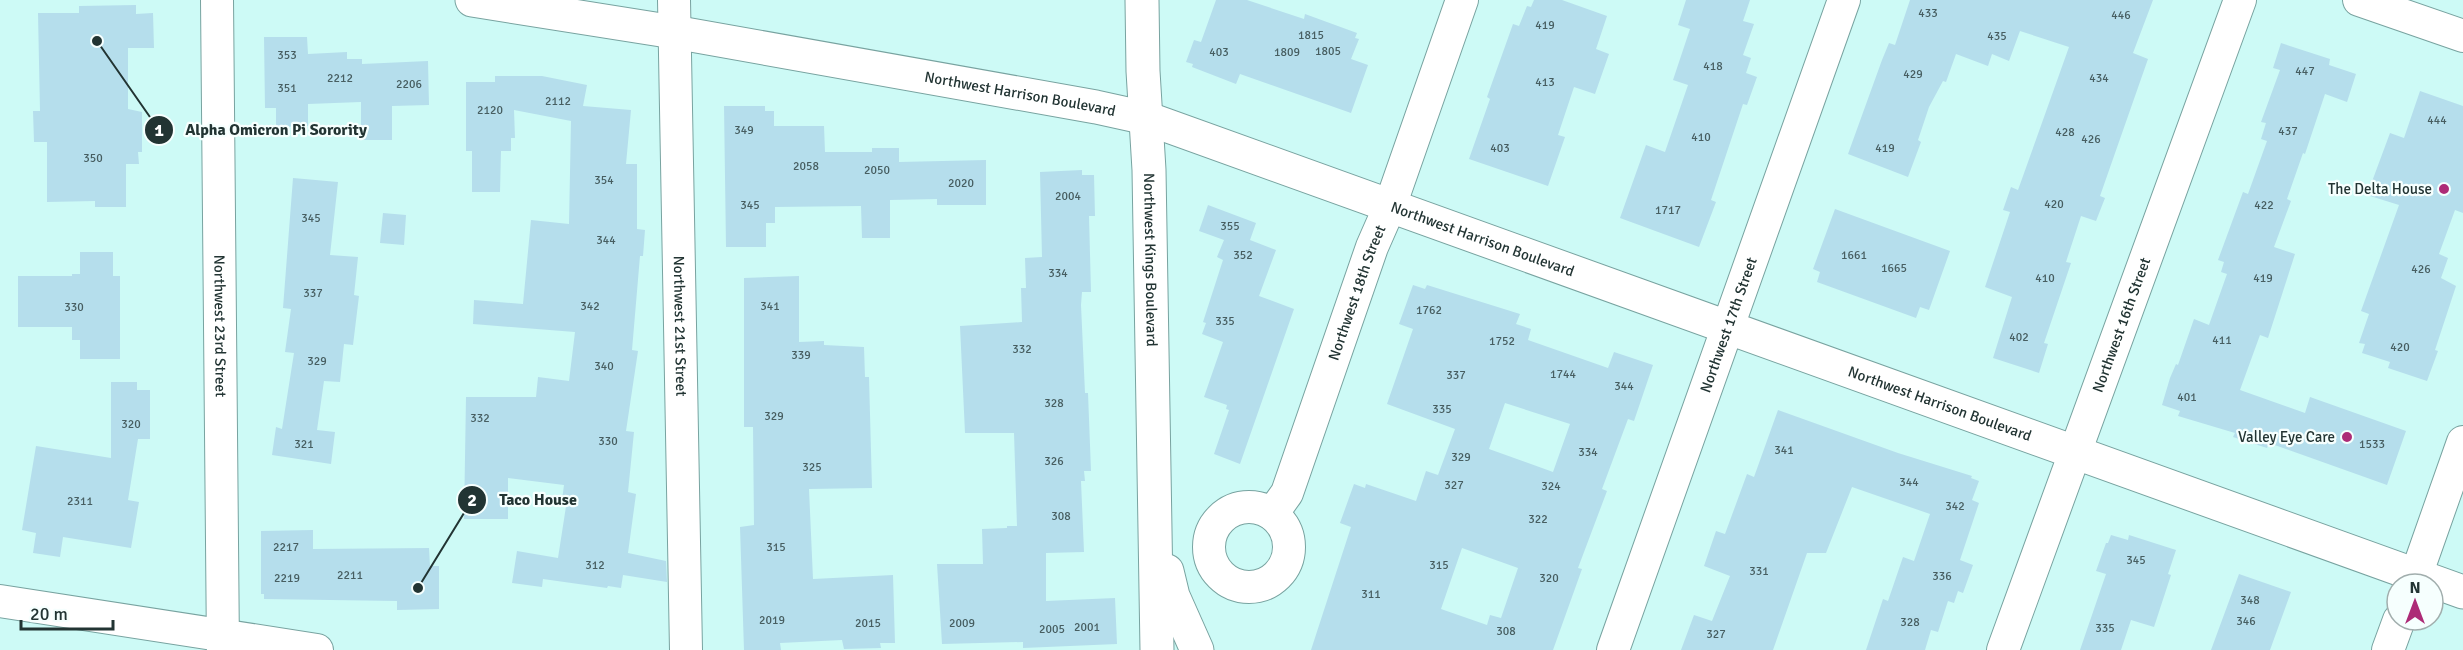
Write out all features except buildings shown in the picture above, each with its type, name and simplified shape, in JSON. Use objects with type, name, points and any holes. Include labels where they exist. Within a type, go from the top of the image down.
[{"type":"main road","name":"Northwest Harrison Boulevard","points":[[472,0],[675,32],[1146,118],[1728,326],[2393,572]]},
{"type":"main road","name":"Northwest Kings Boulevard","points":[[1142,0],[1149,182],[1157,650]]},
{"type":"main road","name":"Northwest Kings Boulevard","points":[[1155,519],[1173,596],[1197,650]]},
{"type":"main road","name":"Northwest Harrison Boulevard","points":[[2445,588],[2463,592]]},
{"type":"street","name":"Northwest 23rd Street","points":[[217,0],[223,643]]},
{"type":"street","name":"Northwest 21st Street","points":[[674,0],[686,650]]},
{"type":"street","name":"Northwest 18th Street","points":[[1272,514],[1287,493],[1372,247],[1389,206],[1462,0]]},
{"type":"street","name":"Northwest 17th Street","points":[[1613,650],[1844,0]]},
{"type":"street","name":"Northwest 16th Street","points":[[2003,650],[2240,0]]},
{"type":"street","points":[[2359,0],[2463,36]]},
{"type":"street","points":[[2418,572],[2463,442]]},
{"type":"street","points":[[0,601],[223,643],[317,650]]},
{"type":"street","points":[[2388,650],[2395,632]]},
{"type":"place","name":"Alpha Omicron Pi Sorority","points":[[97,41]]},
{"type":"place","name":"The Delta House","points":[[2444,189]]},
{"type":"place","name":"Valley Eye Care","points":[[2347,437]]},
{"type":"place","name":"Taco House","points":[[418,588]]}]
